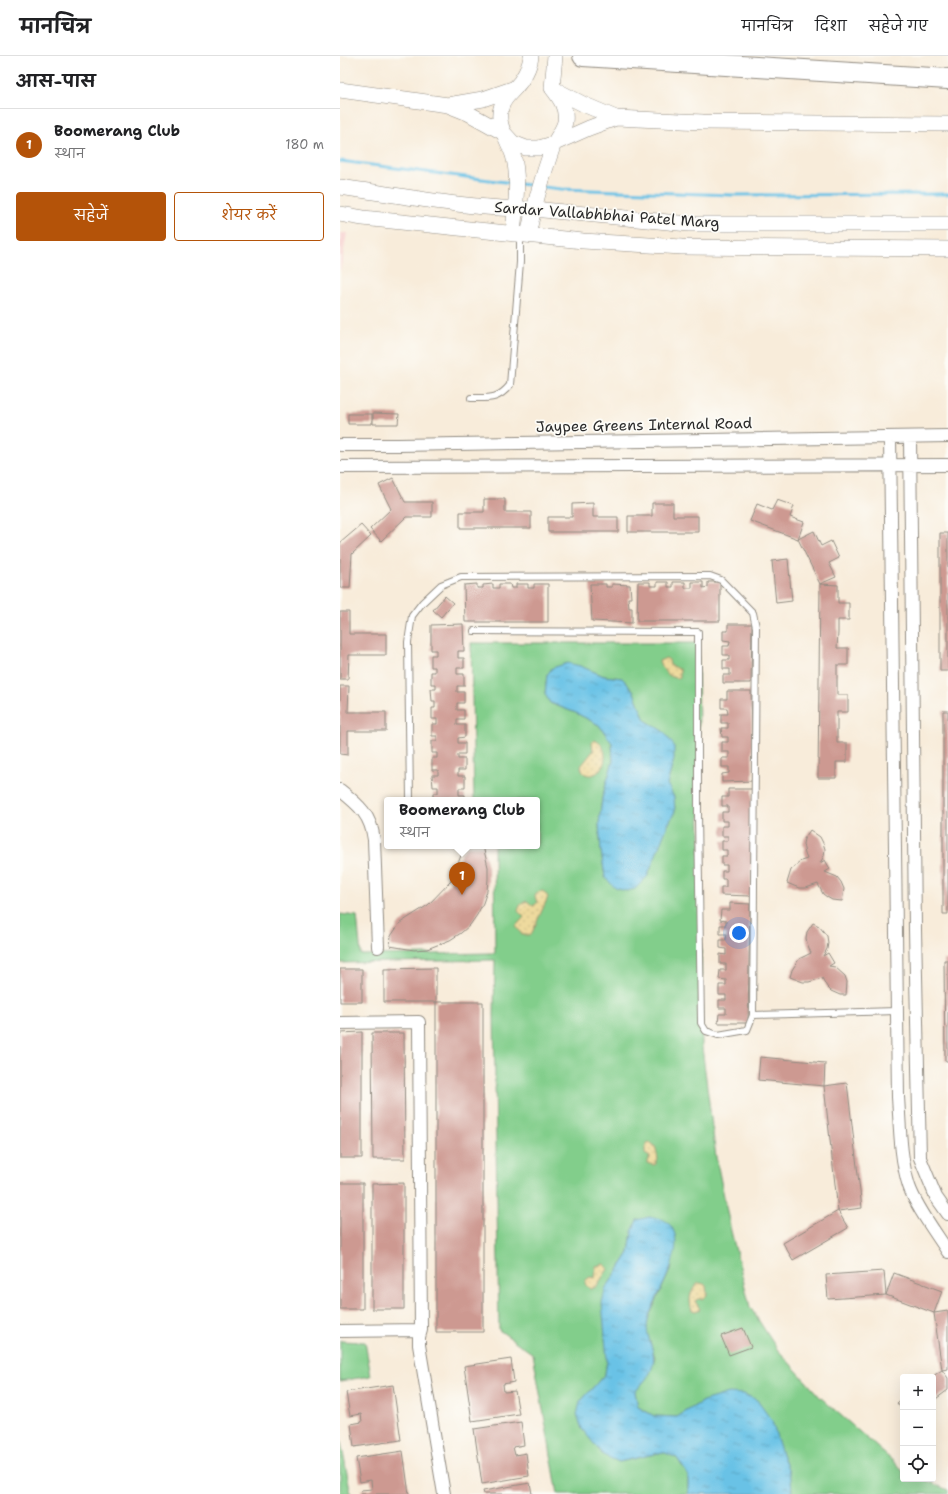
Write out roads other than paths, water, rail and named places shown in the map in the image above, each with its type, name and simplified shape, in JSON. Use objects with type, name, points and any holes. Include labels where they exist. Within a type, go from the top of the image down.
[{"type":"highway","points":[[589,57],[948,79]]},
{"type":"street","points":[[520,234],[515,209],[517,173],[513,155],[500,121],[501,108],[506,96],[516,88],[524,76],[531,62],[531,56]]},
{"type":"street","points":[[520,234],[533,209],[553,144],[565,122],[565,109],[560,98],[552,88],[555,56]]},
{"type":"street","points":[[448,105],[483,99],[510,88],[516,88]]},
{"type":"street","points":[[552,88],[583,104],[616,118],[703,122],[948,124]]},
{"type":"street","points":[[340,90],[448,105],[468,113],[504,133],[513,143],[526,148],[539,148],[553,144],[588,128],[616,118]]},
{"type":"street","name":"Sardar Vallabhbhai Patel Marg","points":[[340,187],[469,205],[533,209],[689,224],[948,224]]},
{"type":"street","name":"Sardar Vallabhbhai Patel Marg","points":[[340,214],[363,218],[583,241],[682,247],[948,249]]},
{"type":"street","name":"Jaypee Greens Internal Road","points":[[340,445],[398,446],[948,436]]},
{"type":"street","points":[[890,437],[898,1097],[903,1158],[909,1186],[925,1216],[948,1252]]},
{"type":"street","points":[[910,437],[917,1044],[920,1158],[936,1197],[948,1214]]},
{"type":"street","points":[[340,468],[948,465]]},
{"type":"street","points":[[340,790],[354,801],[364,812],[372,828],[378,947]]},
{"type":"street","points":[[340,1023],[419,1022],[421,1330],[419,1345],[444,1494]]},
{"type":"street","points":[[897,1044],[917,1044]]},
{"type":"street","points":[[340,1331],[421,1330]]},
{"type":"lane","points":[[471,398],[494,398],[500,396],[510,385],[519,269],[520,234]]},
{"type":"lane","points":[[410,797],[409,635],[412,616],[422,603],[441,585],[461,577],[710,576],[721,580],[753,613],[756,627],[753,1015],[747,1030],[718,1035],[706,1031],[701,1023],[698,813],[698,632],[474,631]]},
{"type":"lane","points":[[753,1015],[897,1011]]},
{"type":"water","points":[[568,663],[580,666],[604,676],[622,678],[633,690],[645,720],[664,732],[674,746],[674,759],[667,784],[674,797],[675,811],[647,877],[635,889],[626,891],[615,888],[605,877],[599,824],[602,798],[613,761],[612,743],[599,725],[576,713],[550,703],[545,694],[547,675],[552,668]]},
{"type":"water","points":[[649,1217],[664,1220],[673,1229],[676,1241],[675,1254],[648,1320],[648,1334],[654,1358],[649,1375],[635,1392],[638,1407],[654,1416],[677,1417],[703,1401],[729,1393],[744,1394],[757,1400],[772,1421],[791,1478],[792,1494],[688,1494],[688,1475],[677,1458],[663,1452],[619,1462],[603,1455],[582,1429],[577,1415],[580,1402],[605,1374],[607,1360],[602,1303],[605,1290],[629,1253],[632,1232],[637,1220]]},
{"type":"waterway","points":[[340,161],[513,183]]},
{"type":"waterway","points":[[520,184],[537,186]]},
{"type":"waterway","points":[[544,187],[561,189],[732,195],[948,194]]},
{"type":"place","name":"Boomerang Club","points":[[462,895]]}]
